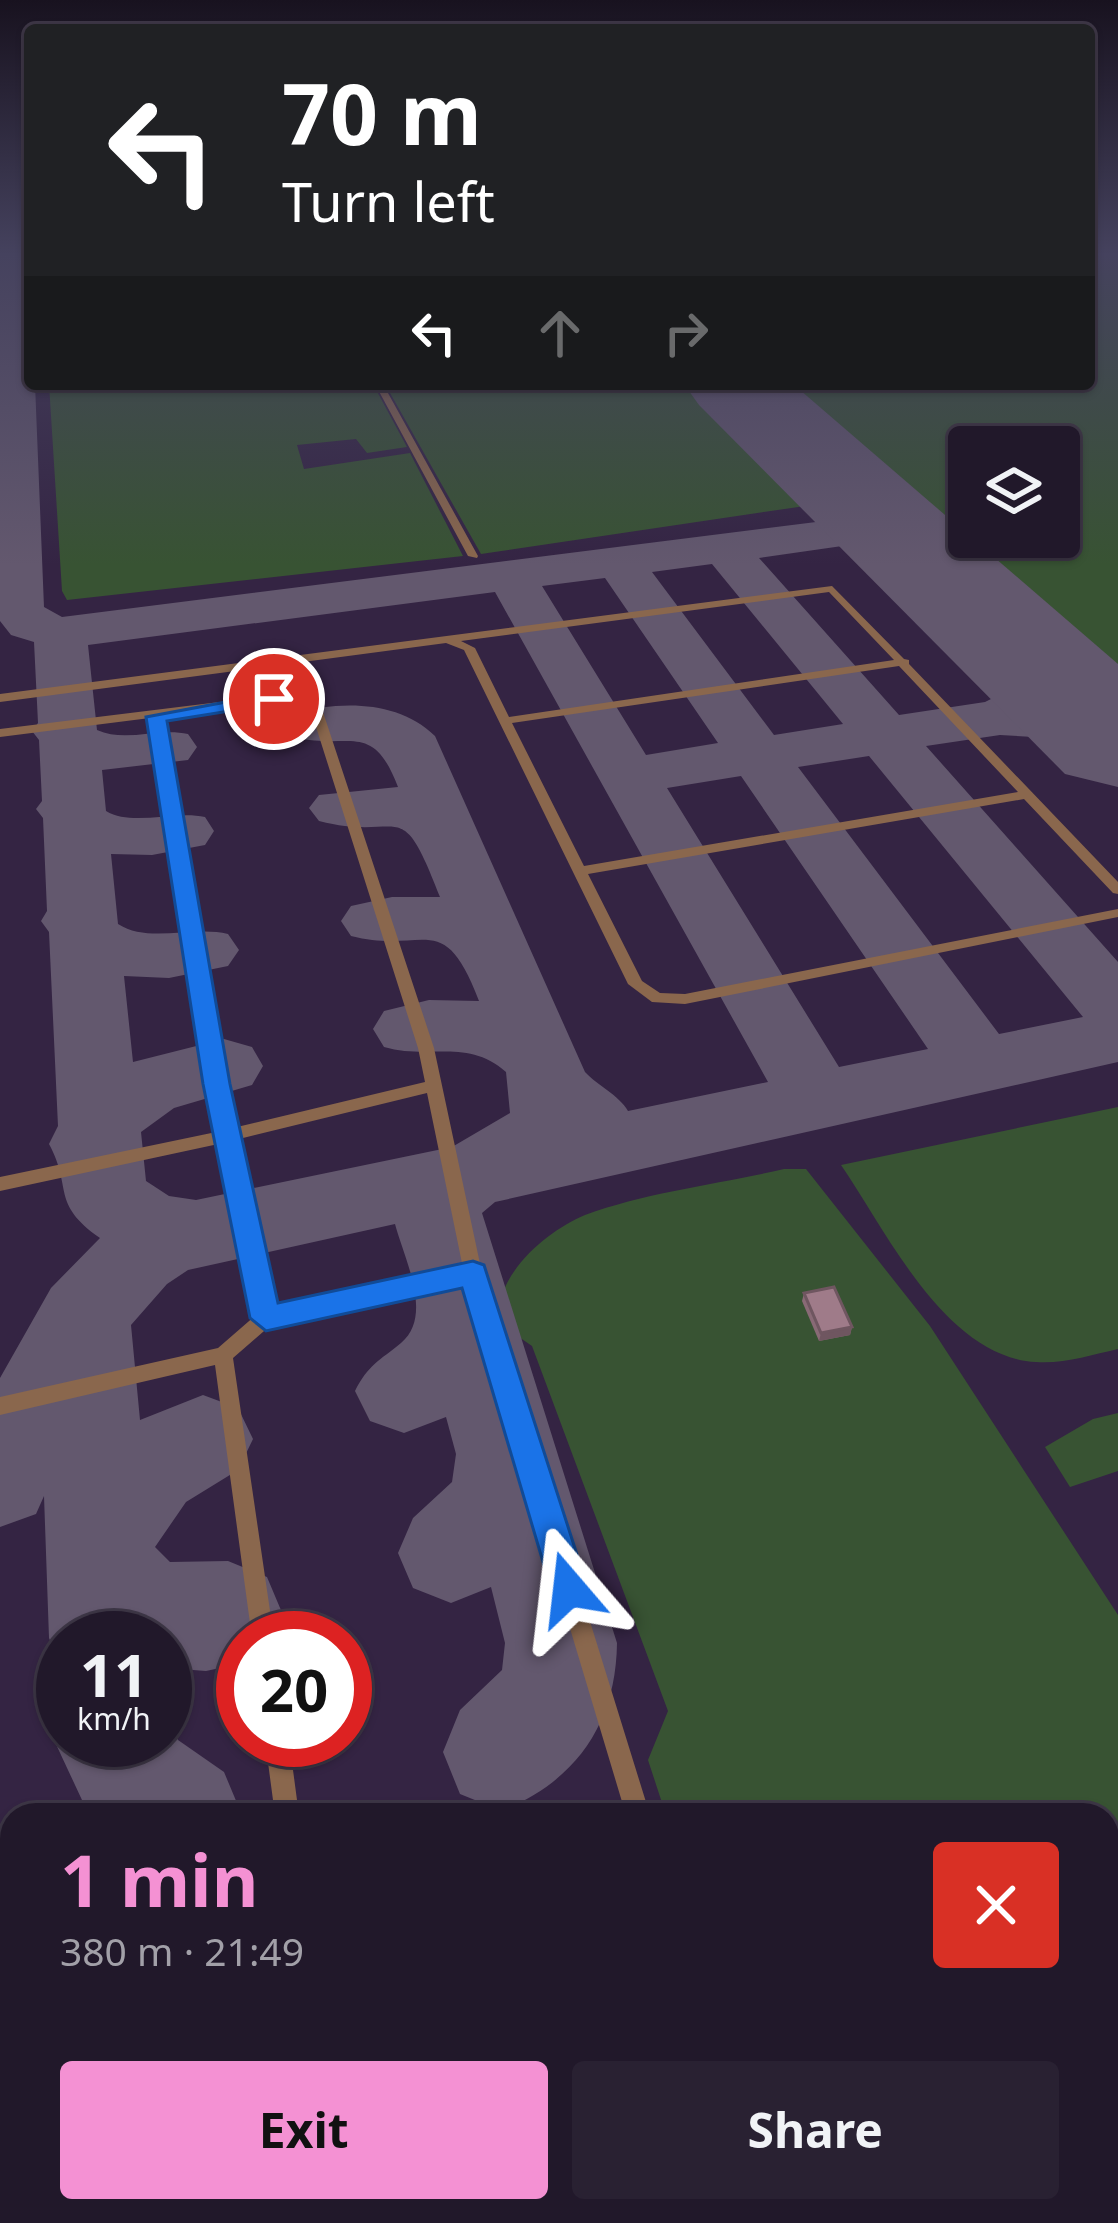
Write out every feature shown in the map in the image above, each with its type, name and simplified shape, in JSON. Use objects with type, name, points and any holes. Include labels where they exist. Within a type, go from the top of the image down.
[{"type":"lane","points":[[382,390],[473,556]]},
{"type":"lane","points":[[0,698],[824,588],[842,595],[1118,890]]},
{"type":"lane","points":[[469,648],[486,633]]},
{"type":"lane","points":[[440,639],[469,648],[636,984],[656,998],[672,1000],[1118,913]]},
{"type":"lane","points":[[505,721],[905,662]]},
{"type":"lane","points":[[0,733],[285,698],[315,706],[426,1048],[473,1274],[634,1803]]},
{"type":"lane","points":[[156,717],[266,1318]]},
{"type":"lane","points":[[580,871],[1028,794]]},
{"type":"lane","points":[[0,1184],[432,1087]]},
{"type":"lane","points":[[0,1406],[223,1354],[266,1318],[473,1274]]},
{"type":"lane","points":[[223,1354],[258,1611]]},
{"type":"lane","points":[[281,1767],[285,1803]]},
{"type":"shaded area","points":[[0,357],[24,357],[24,390],[1095,390],[1095,357],[1118,357],[1118,1803],[0,1803]]},
{"type":"green space","points":[[1095,357],[1118,357],[1118,672],[987,558],[1080,558],[1080,426],[948,426],[948,524],[794,390],[1095,390]]},
{"type":"green space","points":[[49,390],[376,390],[407,447],[367,453],[356,439],[297,445],[304,469],[410,453],[463,556],[67,600],[62,591]]},
{"type":"green space","points":[[388,390],[690,390],[805,506],[481,554]]},
{"type":"green space","points":[[1118,1107],[1118,1349],[1077,1358],[1036,1362],[1003,1355],[974,1339],[922,1287],[841,1165]]},
{"type":"green space","points":[[784,1169],[806,1169],[930,1326],[1118,1615],[1118,1803],[662,1803],[648,1760],[668,1711],[532,1346],[500,1324],[499,1307],[524,1258],[554,1232],[585,1215],[633,1200]]},
{"type":"green space","points":[[1118,1413],[1118,1471],[1070,1487],[1045,1447],[1093,1419]]},
{"type":"building","points":[[834,1287],[852,1327],[821,1333],[804,1293]]},
{"type":"taxiway","points":[[15,357],[18,609],[30,624],[60,633]]},
{"type":"taxiway","points":[[618,562],[888,527]]},
{"type":"taxiway","points":[[724,548],[884,735]]},
{"type":"taxiway","points":[[510,575],[618,562]]},
{"type":"taxiway","points":[[618,562],[758,755]]},
{"type":"taxiway","points":[[60,633],[510,575]]},
{"type":"taxiway","points":[[510,575],[628,776]]},
{"type":"taxiway","points":[[60,633],[68,737]]},
{"type":"taxiway","points":[[1000,717],[1035,699],[1042,682],[1038,667]]},
{"type":"taxiway","points":[[884,735],[1000,717]]},
{"type":"taxiway","points":[[1000,717],[1061,721],[1118,745]]},
{"type":"taxiway","points":[[315,725],[355,722],[381,727],[414,749],[496,950]]},
{"type":"taxiway","points":[[62,731],[68,737]]},
{"type":"taxiway","points":[[758,755],[884,735]]},
{"type":"taxiway","points":[[884,735],[1118,1010]]},
{"type":"taxiway","points":[[68,737],[97,751],[167,747]]},
{"type":"taxiway","points":[[68,737],[75,817]]},
{"type":"taxiway","points":[[628,776],[758,755]]},
{"type":"taxiway","points":[[758,755],[980,1065]]},
{"type":"taxiway","points":[[628,776],[818,1099]]},
{"type":"taxiway","points":[[341,808],[399,806],[425,815],[448,834]]},
{"type":"taxiway","points":[[68,809],[75,817]]},
{"type":"taxiway","points":[[75,817],[91,829],[120,836],[182,831]]},
{"type":"taxiway","points":[[75,817],[84,931]]},
{"type":"taxiway","points":[[376,921],[441,919],[471,929],[496,950]]},
{"type":"taxiway","points":[[76,921],[84,931]]},
{"type":"taxiway","points":[[84,931],[100,946],[133,955],[203,950]]},
{"type":"taxiway","points":[[84,931],[99,1126]]},
{"type":"taxiway","points":[[496,950],[551,1086]]},
{"type":"taxiway","points":[[411,1029],[480,1026],[511,1037],[540,1059]]},
{"type":"taxiway","points":[[475,1174],[1118,1036]]},
{"type":"taxiway","points":[[99,1126],[113,1110],[146,1088],[224,1066]]},
{"type":"taxiway","points":[[475,1174],[524,1148],[540,1133],[550,1114],[551,1086]]},
{"type":"taxiway","points":[[551,1086],[573,1110],[593,1121]]},
{"type":"taxiway","points":[[90,1144],[99,1126]]},
{"type":"taxiway","points":[[99,1126],[105,1197],[149,1227],[192,1233]]},
{"type":"taxiway","points":[[84,1319],[110,1284],[164,1241],[475,1174]]},
{"type":"taxiway","points":[[475,1174],[446,1196],[437,1217],[506,1454]]},
{"type":"taxiway","points":[[404,1391],[448,1359],[459,1336],[463,1307]]},
{"type":"taxiway","points":[[0,1481],[84,1319]]},
{"type":"taxiway","points":[[84,1319],[103,1611]]},
{"type":"taxiway","points":[[203,1439],[166,1458],[136,1482],[115,1514],[100,1553],[121,1590],[135,1602],[167,1615],[216,1616]]},
{"type":"taxiway","points":[[506,1450],[506,1454]]},
{"type":"taxiway","points":[[451,1553],[477,1532],[494,1509],[506,1454]]},
{"type":"taxiway","points":[[502,1752],[528,1731],[546,1706],[558,1677],[561,1643],[506,1454]]},
{"type":"taxiway","points":[[128,1767],[136,1782],[165,1803]]},
{"type":"runway","points":[[740,390],[1118,742]]},
{"type":"route","points":[[274,699],[156,717],[217,1084],[266,1318],[473,1274],[569,1589]]}]
